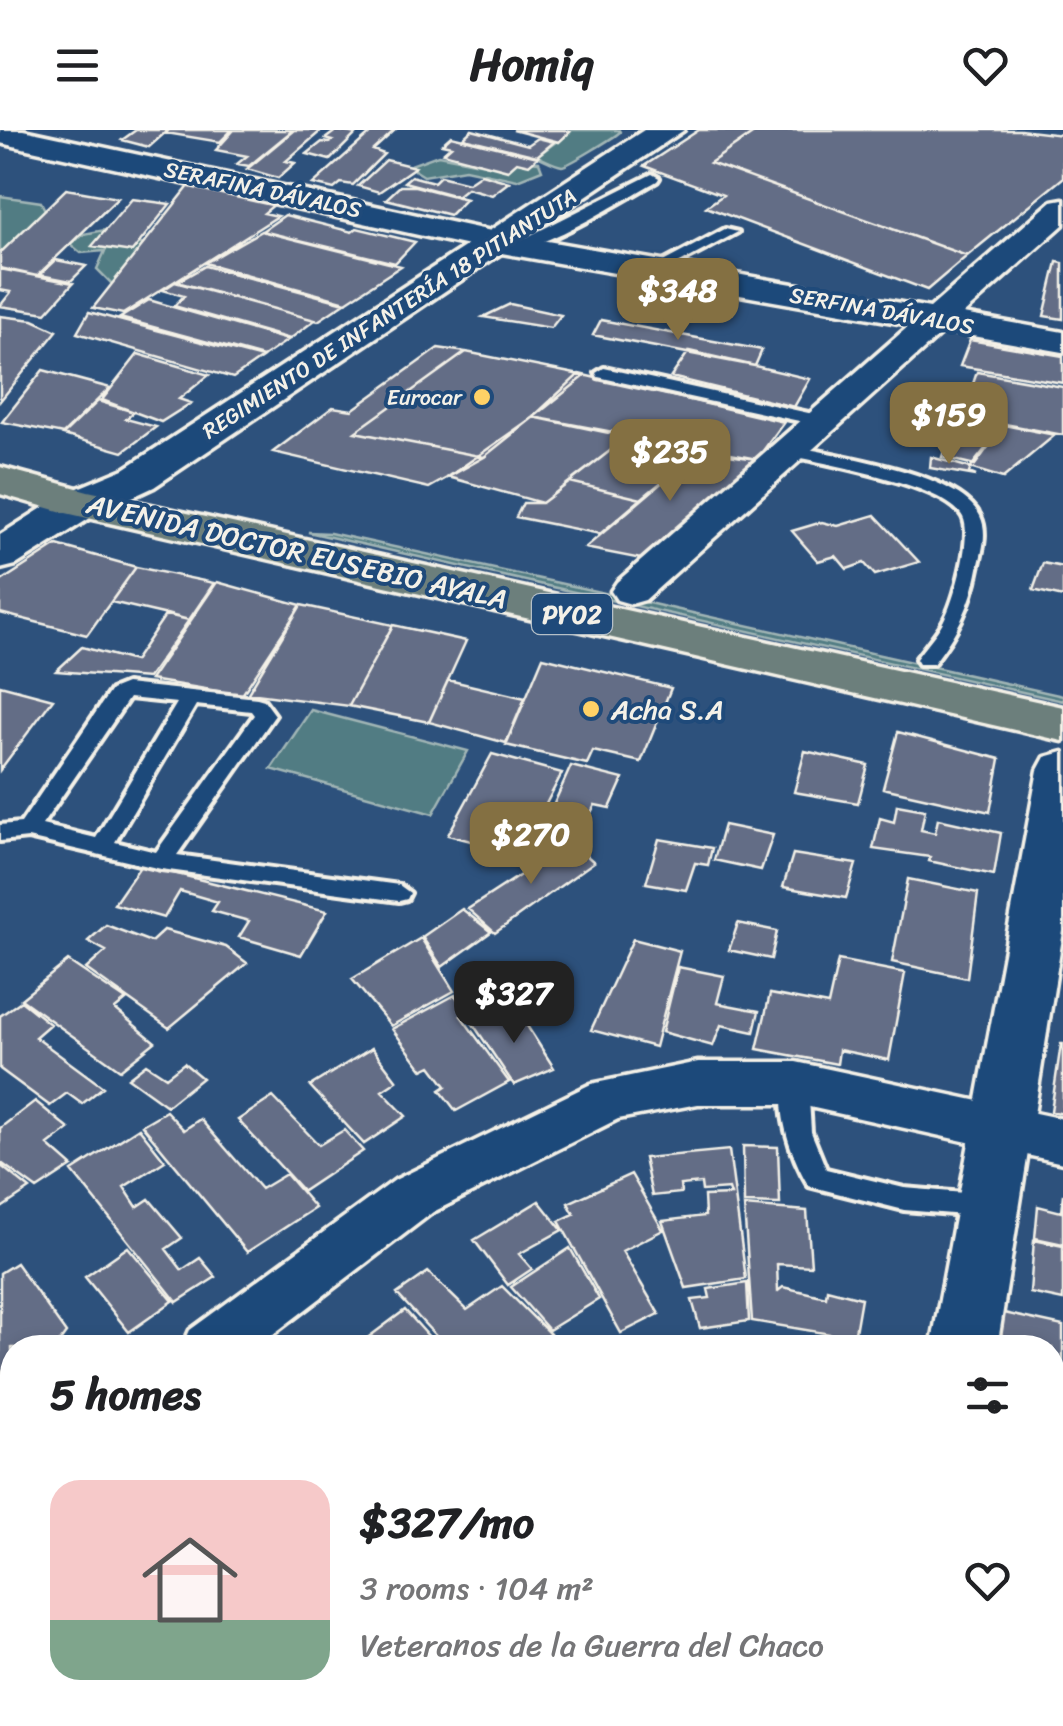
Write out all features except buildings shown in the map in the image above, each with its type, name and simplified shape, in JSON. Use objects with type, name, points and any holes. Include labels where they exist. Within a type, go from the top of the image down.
[{"type":"highway","name":"AVENIDA DOCTOR EUSEBIO AYALA","points":[[0,448],[94,486],[1063,724]]},
{"type":"highway","name":"AVENIDA DOCTOR EUSEBIO AYALA","points":[[0,480],[94,486],[631,591],[1063,691]]},
{"type":"main road","name":"REGIMIENTO DE INFANTERÍA 18 PITIANTUTA","points":[[493,240],[624,130]]},
{"type":"main road","name":"REGIMIENTO DE INFANTERÍA 18 PITIANTUTA","points":[[94,486],[667,130]]},
{"type":"main road","points":[[0,523],[94,486]]},
{"type":"main road","points":[[0,555],[94,486]]},
{"type":"main road","points":[[966,1335],[1063,770]]},
{"type":"street","name":"SERAFINA DÁVALOS","points":[[0,134],[66,137],[493,240]]},
{"type":"street","points":[[631,591],[1063,208]]},
{"type":"street","name":"SERFINA DÁVALOS","points":[[493,240],[1063,342]]},
{"type":"street","points":[[227,1335],[414,1196],[609,1099],[698,1082],[796,1082],[1063,1141]]},
{"type":"lane","points":[[493,240],[567,225],[652,178]]},
{"type":"lane","points":[[656,270],[730,232]]},
{"type":"lane","points":[[604,373],[822,421]]},
{"type":"lane","points":[[790,450],[951,496],[970,512],[976,532],[959,618],[926,659]]},
{"type":"lane","points":[[28,830],[118,695],[141,690],[257,705],[265,715],[161,861]]},
{"type":"lane","points":[[100,848],[190,697]]},
{"type":"lane","points":[[0,833],[28,830],[161,861],[399,893]]},
{"type":"lane","points":[[796,1082],[798,1132],[806,1160],[818,1178],[904,1199],[988,1206]]},
{"type":"green space","points":[[572,130],[620,132],[562,166],[537,156]]},
{"type":"green space","points":[[438,155],[490,165],[507,159],[539,162],[542,170],[517,180],[465,169],[424,176],[408,166]]},
{"type":"green space","points":[[0,196],[41,202],[45,210],[0,263]]},
{"type":"green space","points":[[105,230],[165,253],[131,285],[112,284],[97,269],[105,251],[81,253],[70,244],[84,234]]},
{"type":"green space","points":[[308,532],[330,533],[623,597],[619,602]]},
{"type":"green space","points":[[626,598],[1063,696],[1063,701],[622,603]]},
{"type":"green space","points":[[311,710],[468,751],[433,814],[271,769]]},
{"type":"place","name":"Eurocar","points":[[482,397]]},
{"type":"place","name":"Acha S.A","points":[[591,709]]}]
